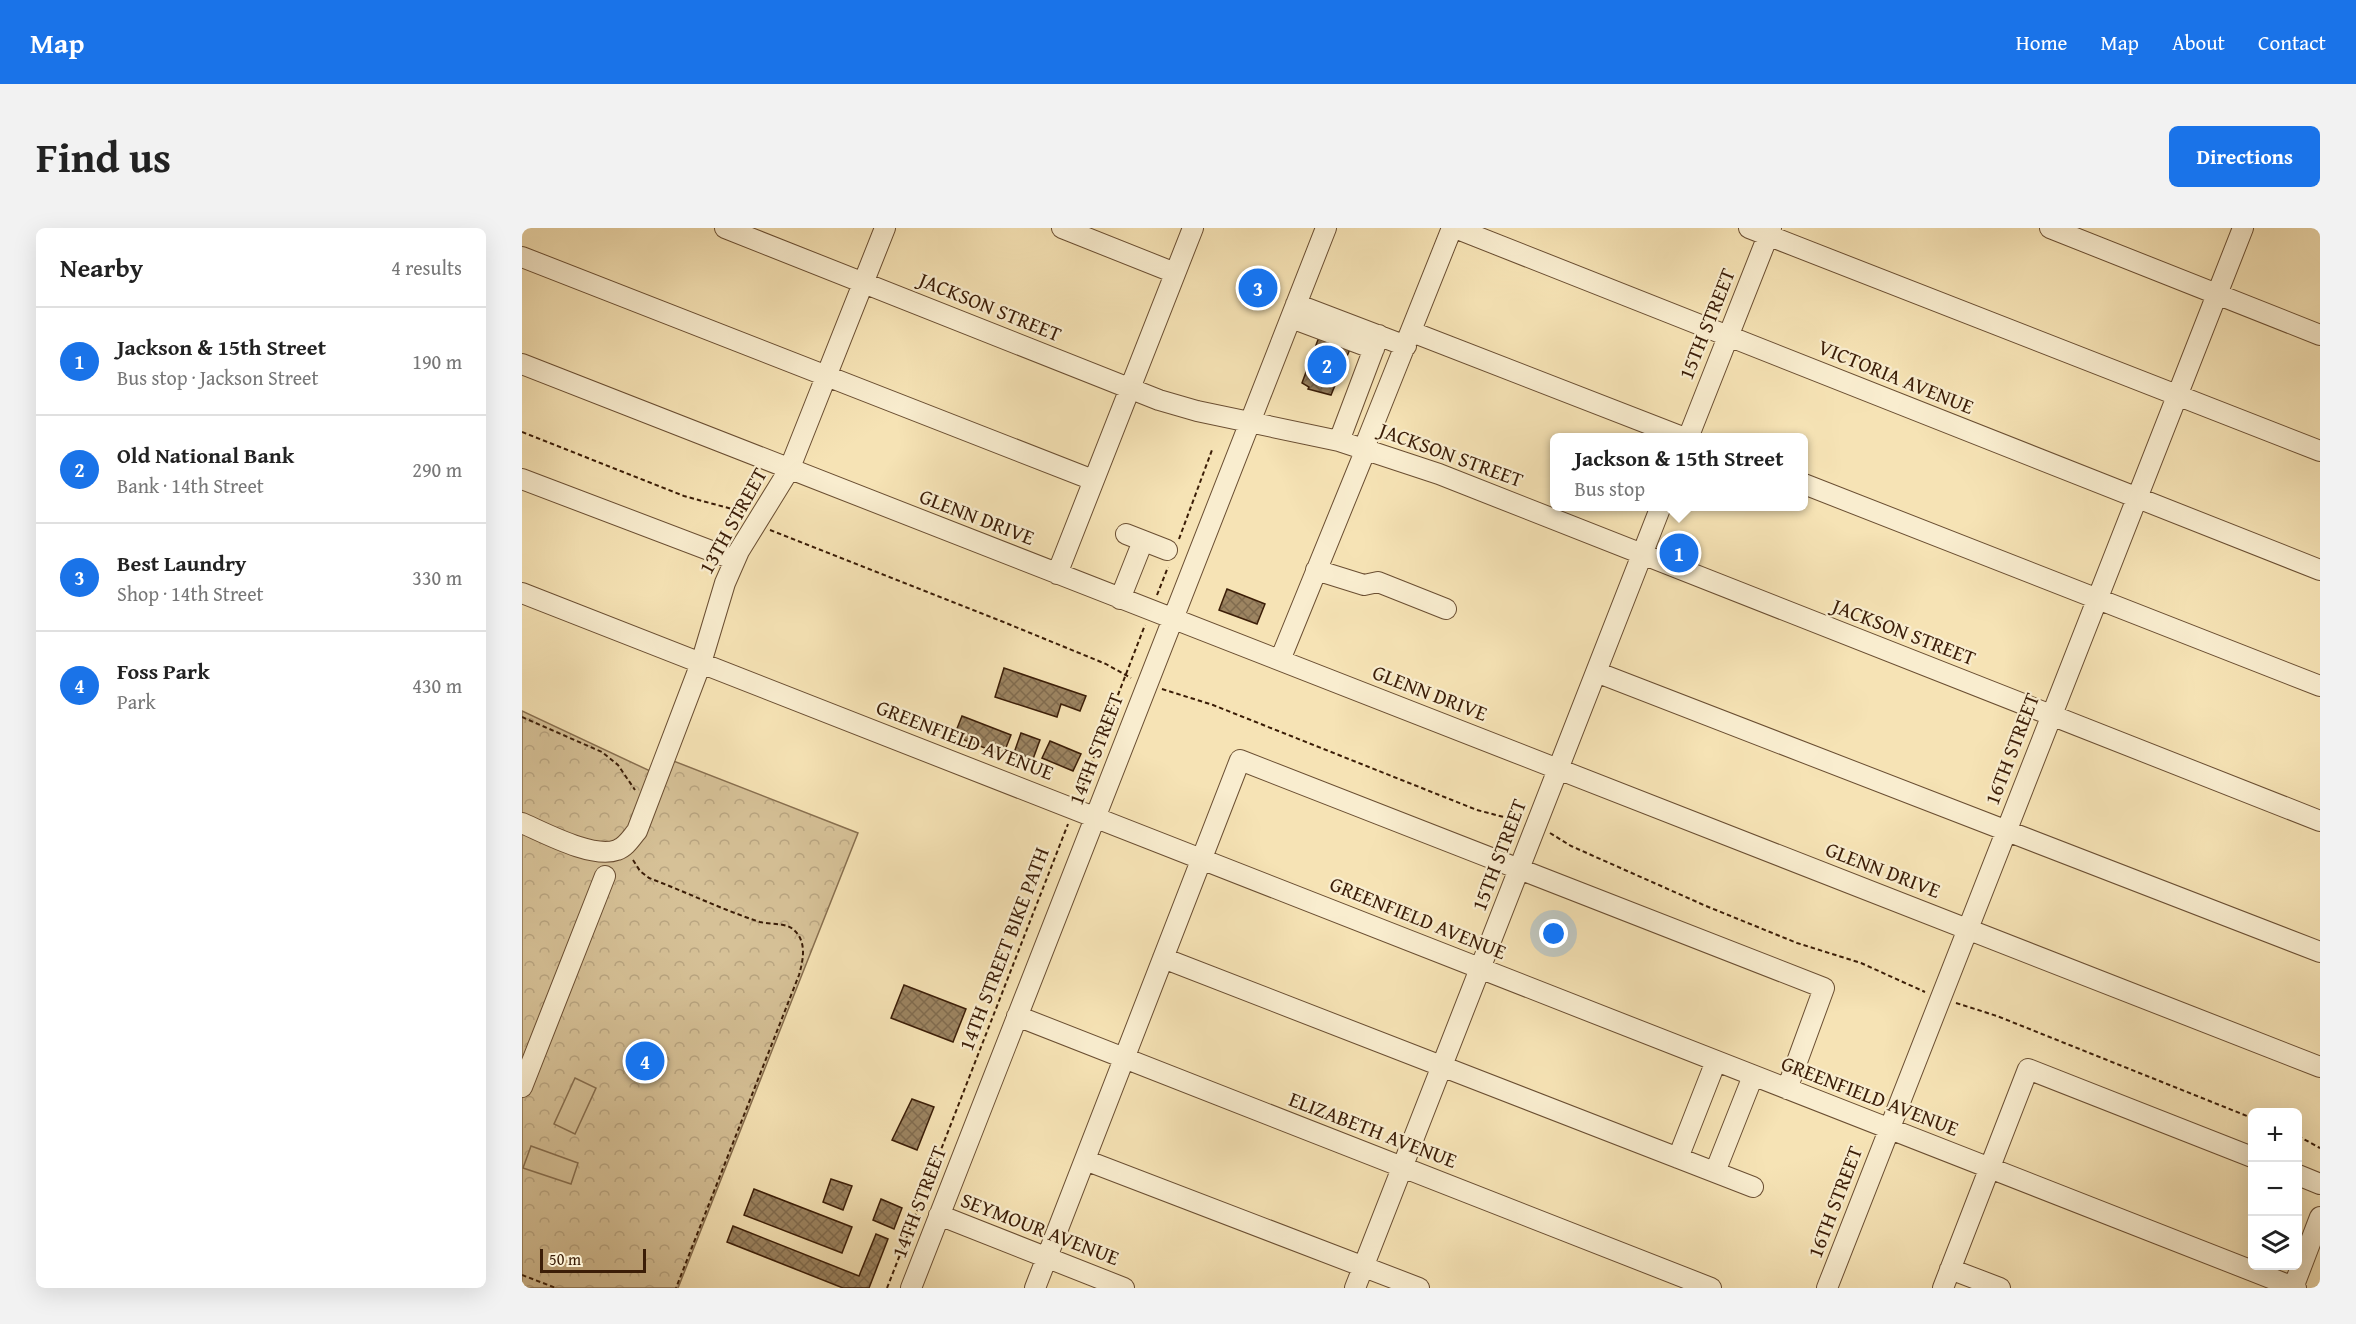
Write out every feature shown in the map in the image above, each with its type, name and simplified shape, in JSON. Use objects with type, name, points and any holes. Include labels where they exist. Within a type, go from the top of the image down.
[{"type":"street","name":"JACKSON STREET","points":[[724,228],[1128,389],[1185,408],[1339,441],[1439,474],[2320,821]]},
{"type":"street","name":"13TH STREET","points":[[631,838],[648,803],[701,663],[714,613],[735,560],[789,470],[885,228]]},
{"type":"street","points":[[1062,228],[1175,273]]},
{"type":"street","points":[[1057,574],[1192,228]]},
{"type":"street","name":"14TH STREET","points":[[911,1288],[1326,228]]},
{"type":"street","points":[[1280,660],[1453,228]]},
{"type":"street","name":"VICTORIA AVENUE","points":[[1453,228],[2320,570]]},
{"type":"street","points":[[1749,228],[1769,232],[2320,451]]},
{"type":"street","points":[[2050,228],[2320,335]]},
{"type":"street","name":"16TH STREET","points":[[1827,1288],[2242,228]]},
{"type":"street","name":"15TH STREET","points":[[1688,433],[1769,232]]},
{"type":"street","points":[[522,257],[1093,480]]},
{"type":"street","points":[[1293,311],[1376,342],[1409,339],[1672,433]]},
{"type":"street","points":[[1339,441],[1376,342]]},
{"type":"street","name":"GLENN DRIVE","points":[[522,364],[2320,1067]]},
{"type":"street","points":[[522,479],[735,560]]},
{"type":"street","points":[[1808,486],[2320,686]]},
{"type":"street","name":"15TH STREET","points":[[1355,1288],[1659,511]]},
{"type":"street","points":[[1120,599],[1135,537],[1171,553]]},
{"type":"street","points":[[1316,570],[1365,585],[1378,582],[1446,609]]},
{"type":"street","name":"GREENFIELD AVENUE","points":[[522,593],[2294,1288]]},
{"type":"street","points":[[1596,672],[2320,952]]},
{"type":"street","points":[[1035,1288],[1240,760],[1824,988],[1787,1089]]},
{"type":"street","points":[[522,823],[599,852],[618,850],[631,838]]},
{"type":"street","points":[[522,1087],[605,876]]},
{"type":"street","points":[[1164,958],[1753,1187]]},
{"type":"street","name":"ELIZABETH AVENUE","points":[[1017,1016],[1711,1288]]},
{"type":"street","points":[[1678,1158],[1716,1061]]},
{"type":"street","points":[[1943,1288],[2028,1069],[2248,1155]]},
{"type":"street","points":[[1715,1172],[1753,1076]]},
{"type":"street","points":[[1085,1160],[1419,1288]]},
{"type":"street","points":[[2302,1177],[2320,1184]]},
{"type":"street","name":"SEYMOUR AVENUE","points":[[939,1215],[1124,1288]]},
{"type":"street","points":[[2294,1288],[2320,1217]]},
{"type":"street","points":[[1950,1269],[2000,1288]]},
{"type":"path","points":[[522,432],[684,496],[745,513]]},
{"type":"path","points":[[1155,601],[1171,553],[1212,450]]},
{"type":"path","points":[[763,526],[778,535],[1106,664],[1131,678]]},
{"type":"path","name":"14TH STREET BIKE PATH","points":[[887,1288],[1147,621]]},
{"type":"path","points":[[1161,689],[1213,705],[1477,810],[1524,822]]},
{"type":"path","points":[[522,717],[602,752],[618,765],[648,803]]},
{"type":"path","points":[[1550,833],[1571,846],[1706,906],[1797,944],[1861,963],[1926,992]]},
{"type":"path","points":[[631,838],[635,866],[649,878],[762,922],[788,926],[796,932],[803,945],[799,975],[676,1288]]},
{"type":"path","points":[[1959,1004],[1997,1016],[2248,1116]]},
{"type":"path","points":[[2302,1138],[2320,1148]]},
{"type":"path","points":[[522,1275],[556,1288]]},
{"type":"green space","points":[[522,711],[650,771],[671,760],[858,833],[678,1288],[522,1288]]},
{"type":"green space","points":[[575,1078],[596,1088],[575,1134],[554,1124]]},
{"type":"green space","points":[[531,1146],[578,1163],[571,1184],[523,1168]]},
{"type":"building","points":[[1319,337],[1350,349],[1331,395],[1308,389],[1309,387],[1302,383]]},
{"type":"building","points":[[1227,589],[1265,604],[1257,624],[1219,610]]},
{"type":"building","points":[[1004,668],[1086,696],[1080,711],[1061,704],[1057,717],[995,697]]},
{"type":"building","points":[[962,716],[1011,735],[1003,755],[954,736]]},
{"type":"building","points":[[1021,733],[1040,740],[1033,759],[1014,753]]},
{"type":"building","points":[[1050,741],[1081,754],[1073,771],[1042,758]]},
{"type":"building","points":[[904,985],[966,1009],[953,1042],[891,1018]]},
{"type":"building","points":[[912,1099],[934,1107],[917,1150],[892,1140]]},
{"type":"building","points":[[831,1179],[852,1186],[843,1210],[823,1202]]},
{"type":"building","points":[[754,1189],[852,1227],[842,1253],[744,1215]]},
{"type":"building","points":[[881,1199],[902,1208],[894,1229],[873,1220]]},
{"type":"building","points":[[733,1226],[859,1276],[876,1234],[888,1239],[869,1288],[843,1288],[727,1242]]},
{"type":"place","name":"Best Laundry","points":[[1258,288]]},
{"type":"place","name":"Old National Bank","points":[[1327,365]]},
{"type":"place","name":"Jackson & 15th Street","points":[[1679,553]]},
{"type":"place","name":"Foss Park","points":[[645,1061]]}]
